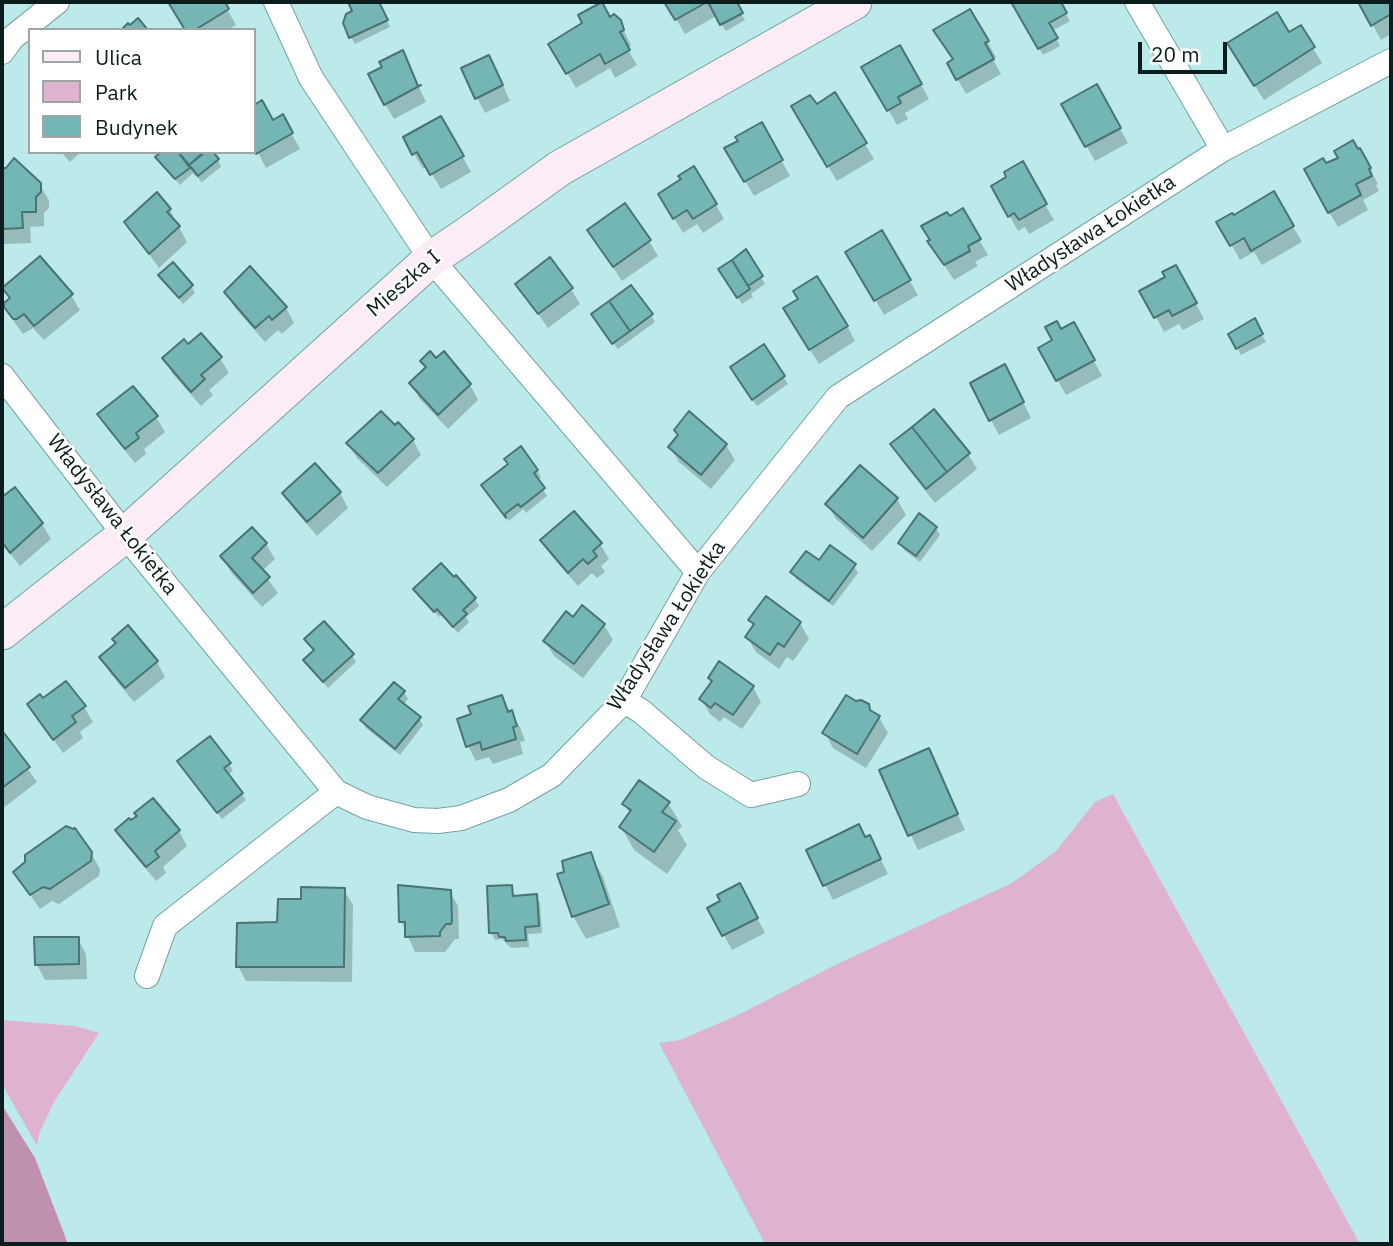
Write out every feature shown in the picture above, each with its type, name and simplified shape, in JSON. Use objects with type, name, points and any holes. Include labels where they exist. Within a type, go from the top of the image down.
[{"type":"street","points":[[2,52],[12,38],[57,2]]},
{"type":"street","points":[[276,2],[312,78],[431,259],[698,572]]},
{"type":"street","name":"Mieszka I","points":[[2,632],[125,535],[431,259],[560,167],[854,2]]},
{"type":"street","points":[[1137,2],[1223,149]]},
{"type":"street","name":"Władysława Łokietka","points":[[2,376],[125,535],[336,792],[367,807],[414,820],[461,818],[509,800],[552,775],[624,701],[698,572],[838,397],[1223,149],[1391,61]]},
{"type":"street","points":[[624,701],[641,711],[706,768],[751,795],[798,784]]},
{"type":"street","points":[[147,976],[165,926],[300,823],[336,792]]},
{"type":"green space","points":[[1113,794],[1360,1244],[765,1244],[659,1043],[680,1040],[738,1015],[837,964],[1012,883],[1056,851],[1095,802]]},
{"type":"green space","points":[[2,1020],[75,1026],[99,1033],[54,1102],[39,1134],[37,1146],[2,1084]]},
{"type":"shaded area","points":[[2,1105],[35,1158],[68,1244],[2,1244]]},
{"type":"building","points":[[168,2],[225,2],[229,9],[198,28],[184,28]]},
{"type":"building","points":[[348,2],[379,2],[388,20],[349,38],[343,23],[346,14],[352,11]]},
{"type":"building","points":[[602,2],[610,17],[614,14],[621,20],[624,30],[620,32],[630,50],[605,64],[600,54],[566,74],[548,44],[582,23],[578,15]]},
{"type":"building","points":[[664,2],[707,2],[675,20]]},
{"type":"building","points":[[708,2],[737,2],[743,13],[720,25]]},
{"type":"building","points":[[1011,2],[1061,2],[1067,13],[1049,23],[1058,38],[1038,49]]},
{"type":"building","points":[[1358,2],[1391,2],[1391,14],[1371,26]]},
{"type":"building","points":[[970,9],[989,41],[985,43],[994,59],[956,80],[947,63],[953,59],[933,30]]},
{"type":"building","points":[[1277,12],[1289,32],[1301,25],[1315,47],[1254,86],[1227,43]]},
{"type":"building","points":[[138,18],[146,28],[123,28],[128,23],[130,25]]},
{"type":"building","points":[[900,45],[922,84],[898,97],[901,103],[887,111],[861,67]]},
{"type":"building","points":[[403,50],[418,86],[421,85],[384,105],[368,74],[382,67],[379,62]]},
{"type":"building","points":[[489,55],[503,85],[475,99],[461,68]]},
{"type":"building","points":[[1097,84],[1121,128],[1085,147],[1061,104]]},
{"type":"building","points":[[835,92],[867,143],[827,167],[791,106],[810,95],[817,104]]},
{"type":"building","points":[[262,100],[273,120],[283,114],[293,133],[256,154],[256,104]]},
{"type":"building","points":[[441,116],[464,156],[430,175],[417,152],[412,155],[403,137]]},
{"type":"building","points":[[762,122],[783,160],[744,182],[724,148],[738,141],[735,137]]},
{"type":"building","points":[[1353,140],[1371,168],[1369,169],[1372,176],[1356,184],[1361,195],[1328,213],[1304,169],[1323,158],[1326,163],[1338,158],[1334,151]]},
{"type":"building","points":[[159,154],[180,154],[190,168],[175,179],[155,157]]},
{"type":"building","points":[[180,154],[203,154],[189,165]]},
{"type":"building","points":[[202,154],[215,154],[219,159],[198,176],[189,165]]},
{"type":"building","points":[[14,158],[41,183],[41,192],[36,197],[36,212],[22,212],[23,228],[2,229],[2,168],[6,168]]},
{"type":"building","points":[[1023,161],[1047,204],[1019,220],[1014,213],[1008,217],[991,186],[1006,177],[1004,172]]},
{"type":"building","points":[[694,166],[717,204],[693,219],[687,210],[673,219],[658,194],[681,179],[678,176]]},
{"type":"building","points":[[1274,191],[1294,226],[1251,251],[1244,238],[1230,246],[1216,222],[1232,213],[1234,215]]},
{"type":"building","points":[[157,192],[171,209],[167,212],[180,226],[149,254],[124,222]]},
{"type":"building","points":[[625,203],[651,240],[613,267],[587,230]]},
{"type":"building","points":[[963,208],[981,239],[968,246],[970,251],[944,265],[927,241],[930,240],[921,226],[947,212],[950,216]]},
{"type":"building","points":[[882,230],[911,280],[874,301],[845,252]]},
{"type":"building","points":[[746,249],[763,276],[748,286],[732,260]]},
{"type":"building","points":[[40,256],[73,294],[34,326],[24,314],[13,319],[4,307],[4,303],[10,298],[2,288]]},
{"type":"building","points":[[550,257],[573,288],[538,314],[515,284]]},
{"type":"building","points":[[732,260],[750,289],[737,298],[718,269]]},
{"type":"building","points":[[173,262],[193,285],[179,298],[158,275]]},
{"type":"building","points":[[1176,265],[1197,303],[1172,316],[1169,310],[1154,318],[1139,291],[1165,277],[1162,272]]},
{"type":"building","points":[[250,266],[287,307],[272,320],[269,316],[255,328],[224,292]]},
{"type":"building","points":[[817,276],[848,326],[809,350],[783,308],[798,299],[793,291]]},
{"type":"building","points":[[631,285],[653,314],[630,331],[609,301]]},
{"type":"building","points":[[609,301],[630,331],[612,344],[591,314]]},
{"type":"building","points":[[1255,318],[1263,334],[1236,349],[1228,334]]},
{"type":"building","points":[[1057,321],[1061,329],[1074,322],[1095,360],[1056,381],[1038,348],[1052,340],[1045,327]]},
{"type":"building","points":[[201,333],[222,357],[201,375],[205,379],[191,392],[162,358],[184,339],[188,344]]},
{"type":"building","points":[[764,344],[785,376],[752,400],[730,367]]},
{"type":"building","points":[[430,351],[436,358],[444,351],[471,384],[438,415],[409,383],[426,367],[420,361]]},
{"type":"building","points":[[1005,364],[1024,402],[989,421],[970,383]]},
{"type":"building","points":[[133,386],[158,416],[136,433],[139,438],[125,449],[97,414]]},
{"type":"building","points":[[934,409],[970,453],[947,472],[912,427]]},
{"type":"building","points":[[381,411],[395,425],[398,422],[414,439],[378,473],[346,443]]},
{"type":"building","points":[[689,411],[727,444],[701,475],[668,447],[678,435],[674,430]]},
{"type":"building","points":[[912,427],[947,472],[926,489],[890,444]]},
{"type":"building","points":[[521,446],[538,470],[534,473],[545,488],[521,507],[518,504],[505,514],[506,518],[481,485],[508,464],[504,459]]},
{"type":"building","points":[[315,463],[341,492],[307,522],[282,493]]},
{"type":"building","points":[[860,465],[898,498],[863,538],[825,504]]},
{"type":"building","points":[[15,487],[43,523],[10,553],[2,542],[2,497]]},
{"type":"building","points":[[574,511],[602,543],[593,551],[597,556],[588,564],[583,559],[568,573],[540,540]]},
{"type":"building","points":[[919,513],[937,527],[916,556],[898,543]]},
{"type":"building","points":[[252,527],[267,543],[252,558],[270,577],[253,593],[220,556]]},
{"type":"building","points":[[830,545],[856,564],[829,601],[790,572],[806,551],[819,560]]},
{"type":"building","points":[[441,563],[454,577],[456,575],[476,598],[463,610],[467,614],[453,627],[437,609],[434,612],[413,589]]},
{"type":"building","points":[[766,596],[801,622],[784,647],[778,643],[770,655],[745,637],[754,624],[748,620]]},
{"type":"building","points":[[582,605],[605,624],[574,664],[543,641],[566,611],[573,617]]},
{"type":"building","points":[[324,621],[354,654],[323,682],[303,660],[314,650],[304,639]]},
{"type":"building","points":[[128,625],[158,661],[125,688],[99,657],[116,643],[112,639]]},
{"type":"building","points":[[719,661],[754,686],[733,715],[715,703],[711,708],[699,699],[712,681],[708,678]]},
{"type":"building","points":[[66,681],[86,706],[72,716],[76,722],[53,740],[27,704],[40,694],[43,698]]},
{"type":"building","points":[[394,682],[405,691],[398,699],[421,717],[395,749],[360,720]]},
{"type":"building","points":[[502,695],[508,712],[512,710],[517,726],[513,727],[516,739],[482,750],[480,742],[466,747],[457,719],[471,714],[468,706]]},
{"type":"building","points":[[846,695],[869,704],[870,710],[880,716],[857,754],[822,733]]},
{"type":"building","points":[[4,733],[30,767],[2,788],[2,735]]},
{"type":"building","points":[[210,736],[231,763],[224,768],[243,793],[217,813],[177,761]]},
{"type":"building","points":[[929,748],[958,814],[908,836],[879,770]]},
{"type":"building","points":[[639,780],[670,802],[662,812],[676,821],[654,852],[619,827],[631,810],[622,804]]},
{"type":"building","points":[[153,798],[180,830],[155,851],[159,857],[146,867],[115,830],[129,818],[131,820],[137,816],[134,813]]},
{"type":"building","points":[[859,824],[865,837],[870,835],[881,859],[823,886],[806,850]]},
{"type":"building","points":[[66,826],[75,828],[92,852],[91,861],[50,889],[43,887],[30,895],[13,872],[25,862],[25,855]]},
{"type":"building","points":[[591,852],[609,904],[572,917],[557,874],[564,872],[562,861]]},
{"type":"building","points":[[740,883],[758,918],[722,936],[707,908],[720,901],[717,895]]},
{"type":"building","points":[[398,885],[451,890],[452,921],[451,924],[446,924],[440,936],[405,937],[405,922],[399,922]]},
{"type":"building","points":[[512,885],[513,896],[537,894],[539,926],[525,927],[526,940],[506,941],[505,937],[499,937],[498,933],[489,933],[487,886]]},
{"type":"building","points":[[301,887],[345,888],[344,967],[236,967],[237,923],[277,922],[278,899],[301,899]]},
{"type":"building","points":[[34,937],[79,937],[79,964],[35,965]]}]
